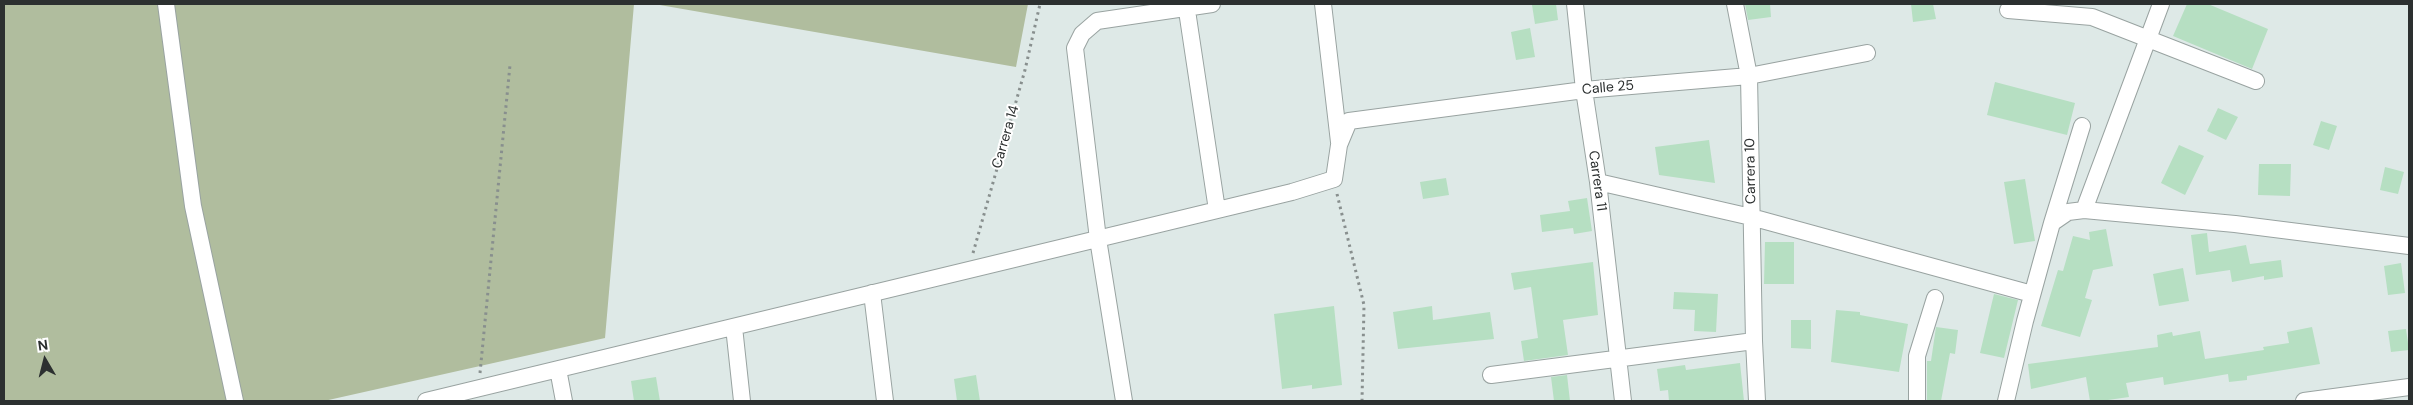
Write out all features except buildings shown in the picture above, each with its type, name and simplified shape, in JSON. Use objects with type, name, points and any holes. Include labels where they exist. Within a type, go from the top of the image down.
[{"type":"street","points":[[166,4],[193,206],[235,401]]},
{"type":"street","points":[[1124,401],[1098,239],[1074,48],[1082,34],[1097,21],[1186,6],[1212,4]]},
{"type":"street","points":[[426,401],[1292,192],[1334,178],[1339,145],[1323,4]]},
{"type":"street","name":"Carrera 11","points":[[1575,4],[1623,401]]},
{"type":"street","name":"Carrera 10","points":[[1735,4],[1749,76],[1754,341],[1757,401]]},
{"type":"street","points":[[2084,210],[2161,4]]},
{"type":"street","points":[[1186,6],[1217,210]]},
{"type":"street","points":[[2008,10],[2092,17],[2256,82]]},
{"type":"street","name":"Calle 25","points":[[1339,145],[1349,121],[1584,90],[1749,76],[1867,52]]},
{"type":"street","points":[[2006,401],[2032,294],[2082,126]]},
{"type":"street","points":[[1598,182],[1751,217],[2032,294]]},
{"type":"street","points":[[2052,223],[2068,212],[2084,210],[2235,224],[2409,246]]},
{"type":"street","points":[[872,293],[885,401]]},
{"type":"street","points":[[1917,401],[1917,356],[1935,298]]},
{"type":"street","points":[[734,327],[742,401]]},
{"type":"street","points":[[1491,375],[1754,341]]},
{"type":"street","points":[[558,369],[564,401]]},
{"type":"street","points":[[2304,401],[2409,387]]},
{"type":"path","name":"Carrera 14","points":[[968,270],[1025,70],[1040,4]]},
{"type":"path","points":[[478,388],[510,65]]},
{"type":"path","points":[[1334,178],[1364,305],[1362,401]]},
{"type":"green space","points":[[4,4],[634,4],[605,338],[324,401],[4,401]]},
{"type":"green space","points":[[654,4],[1028,4],[1016,67]]}]
